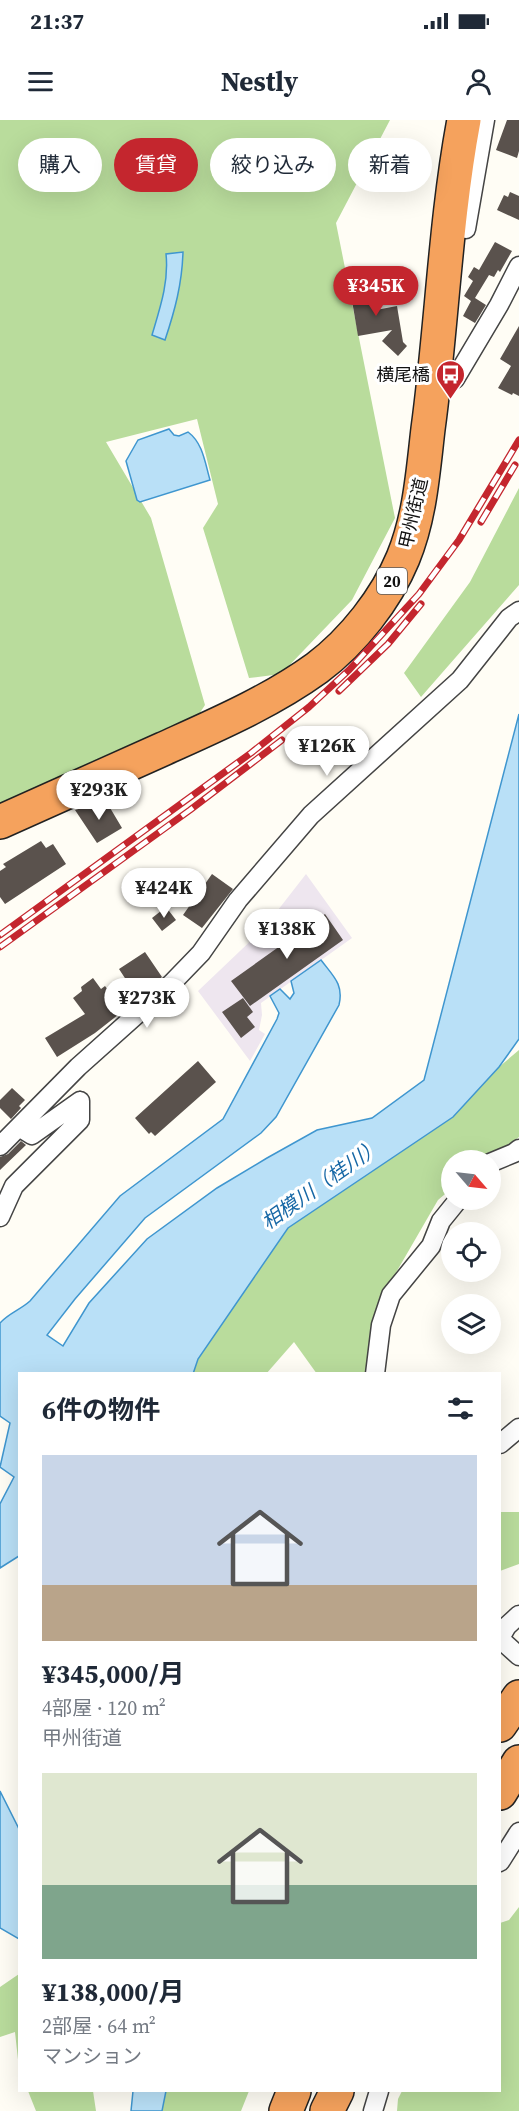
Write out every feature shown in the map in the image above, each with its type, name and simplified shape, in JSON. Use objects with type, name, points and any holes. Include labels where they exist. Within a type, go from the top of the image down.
[{"type":"highway","name":"甲州街道","points":[[0,822],[227,720],[289,687],[319,666],[364,622],[388,590],[404,556],[417,512],[435,381],[447,250],[464,120]]},
{"type":"highway","points":[[501,1724],[519,1697]]},
{"type":"highway","points":[[501,1791],[519,1762]]},
{"type":"highway","points":[[286,2111],[294,2092]]},
{"type":"highway","points":[[327,2111],[336,2092]]},
{"type":"street","points":[[466,230],[485,120]]},
{"type":"street","points":[[435,381],[455,379],[499,305],[519,266]]},
{"type":"street","points":[[0,1146],[78,1067],[194,961],[238,900],[311,815],[460,680],[509,618],[519,611]]},
{"type":"street","points":[[0,1217],[14,1186],[80,1120],[80,1101],[32,1135],[19,1127]]},
{"type":"street","points":[[501,1158],[519,1149]]},
{"type":"street","points":[[375,1372],[381,1325],[392,1295],[431,1246],[441,1221],[450,1210]]},
{"type":"street","points":[[501,1443],[519,1428]]},
{"type":"street","points":[[506,1645],[507,1626],[519,1614]]},
{"type":"street","points":[[501,1860],[519,1832]]},
{"type":"street","points":[[373,2111],[379,2092]]},
{"type":"shaded area","points":[[306,874],[352,938],[261,1003],[262,1015],[259,1030],[265,1034],[250,1061],[198,991],[264,928]]},
{"type":"green space","points":[[0,120],[390,120],[381,138],[348,138],[348,192],[352,192],[336,223],[395,518],[352,600],[281,674],[249,678],[203,528],[218,504],[197,419],[106,442],[151,518],[205,705],[186,734],[0,817]]},
{"type":"green space","points":[[519,488],[519,585],[421,697],[404,673],[470,582]]},
{"type":"green space","points":[[519,1050],[519,1137],[501,1150],[441,1150],[441,1197],[390,1283],[371,1372],[316,1372],[294,1342],[268,1372],[194,1372],[198,1359],[288,1228],[453,1117],[499,1067]]},
{"type":"green space","points":[[501,1512],[519,1512],[519,1564],[501,1571]]},
{"type":"green space","points":[[519,1907],[519,2111],[397,2111],[402,2092],[501,2092],[501,1923],[509,1920]]},
{"type":"green space","points":[[18,1975],[18,2060],[15,2032],[0,2037],[0,1987]]},
{"type":"green space","points":[[28,2092],[93,2092],[96,2111],[36,2111]]},
{"type":"green space","points":[[166,2092],[249,2092],[241,2111],[162,2111]]},
{"type":"water","points":[[183,252],[177,297],[165,340],[152,335],[165,285],[166,254]]},
{"type":"water","points":[[169,429],[174,435],[179,436],[188,432],[193,437],[203,454],[210,480],[140,502],[137,500],[126,461],[138,440]]},
{"type":"water","name":"相模川（桂川）","points":[[519,714],[519,1039],[499,1067],[453,1117],[288,1228],[198,1359],[194,1372],[18,1372],[18,1557],[0,1568],[0,1504],[14,1477],[0,1467],[10,1423],[0,1416],[0,1323],[30,1301],[120,1196],[223,1119],[277,1019],[279,1013],[270,996],[280,989],[290,999],[294,993],[291,981],[321,960],[333,976],[340,991],[339,1005],[276,1117],[261,1133],[145,1218],[47,1335],[63,1346],[89,1303],[147,1239],[217,1188],[267,1158],[317,1130],[372,1118],[424,1080]]},
{"type":"water","points":[[0,1791],[18,1827],[18,1938],[0,1928]]},
{"type":"water","points":[[133,2092],[166,2092],[162,2111],[131,2111]]},
{"type":"building","points":[[507,120],[519,120],[517,158],[496,150]]},
{"type":"building","points":[[510,192],[519,196],[519,220],[497,210],[504,195],[508,197]]},
{"type":"building","points":[[495,242],[512,251],[500,272],[498,270],[494,277],[489,275],[475,298],[486,305],[475,323],[463,316],[471,301],[464,296],[473,281],[468,277],[474,267],[479,270]]},
{"type":"building","points":[[371,280],[376,310],[397,306],[403,342],[407,346],[398,356],[382,341],[392,330],[358,336],[349,283]]},
{"type":"building","points":[[519,326],[519,396],[498,388],[511,366],[500,359]]},
{"type":"building","points":[[106,801],[122,828],[97,843],[75,810]]},
{"type":"building","points":[[41,841],[46,848],[53,844],[66,864],[5,904],[0,897],[0,871],[6,867],[3,864]]},
{"type":"building","points":[[212,874],[233,889],[202,928],[183,915]]},
{"type":"building","points":[[166,907],[176,920],[162,931],[152,918]]},
{"type":"building","points":[[325,914],[343,940],[250,1006],[231,981]]},
{"type":"building","points":[[145,952],[162,977],[138,998],[119,969]]},
{"type":"building","points":[[93,978],[101,989],[105,986],[123,1011],[95,1033],[57,1057],[45,1038],[85,1014],[73,998],[82,991],[81,987]]},
{"type":"building","points":[[243,998],[253,1012],[247,1017],[255,1027],[241,1038],[222,1012]]},
{"type":"building","points":[[198,1061],[216,1082],[155,1136],[151,1132],[149,1134],[135,1118]]},
{"type":"building","points":[[12,1088],[25,1100],[11,1119],[0,1108],[0,1100]]},
{"type":"building","points":[[21,1141],[26,1145],[0,1170],[0,1157],[8,1154]]},
{"type":"railway","points":[[0,935],[251,753],[309,707],[349,670],[419,594],[459,540],[519,440]]},
{"type":"railway","points":[[481,522],[515,465]]},
{"type":"railway","points":[[339,691],[388,644],[421,604]]},
{"type":"railway","points":[[0,947],[190,810],[282,740]]},
{"type":"place","name":"横尾橋","points":[[451,400]]}]
